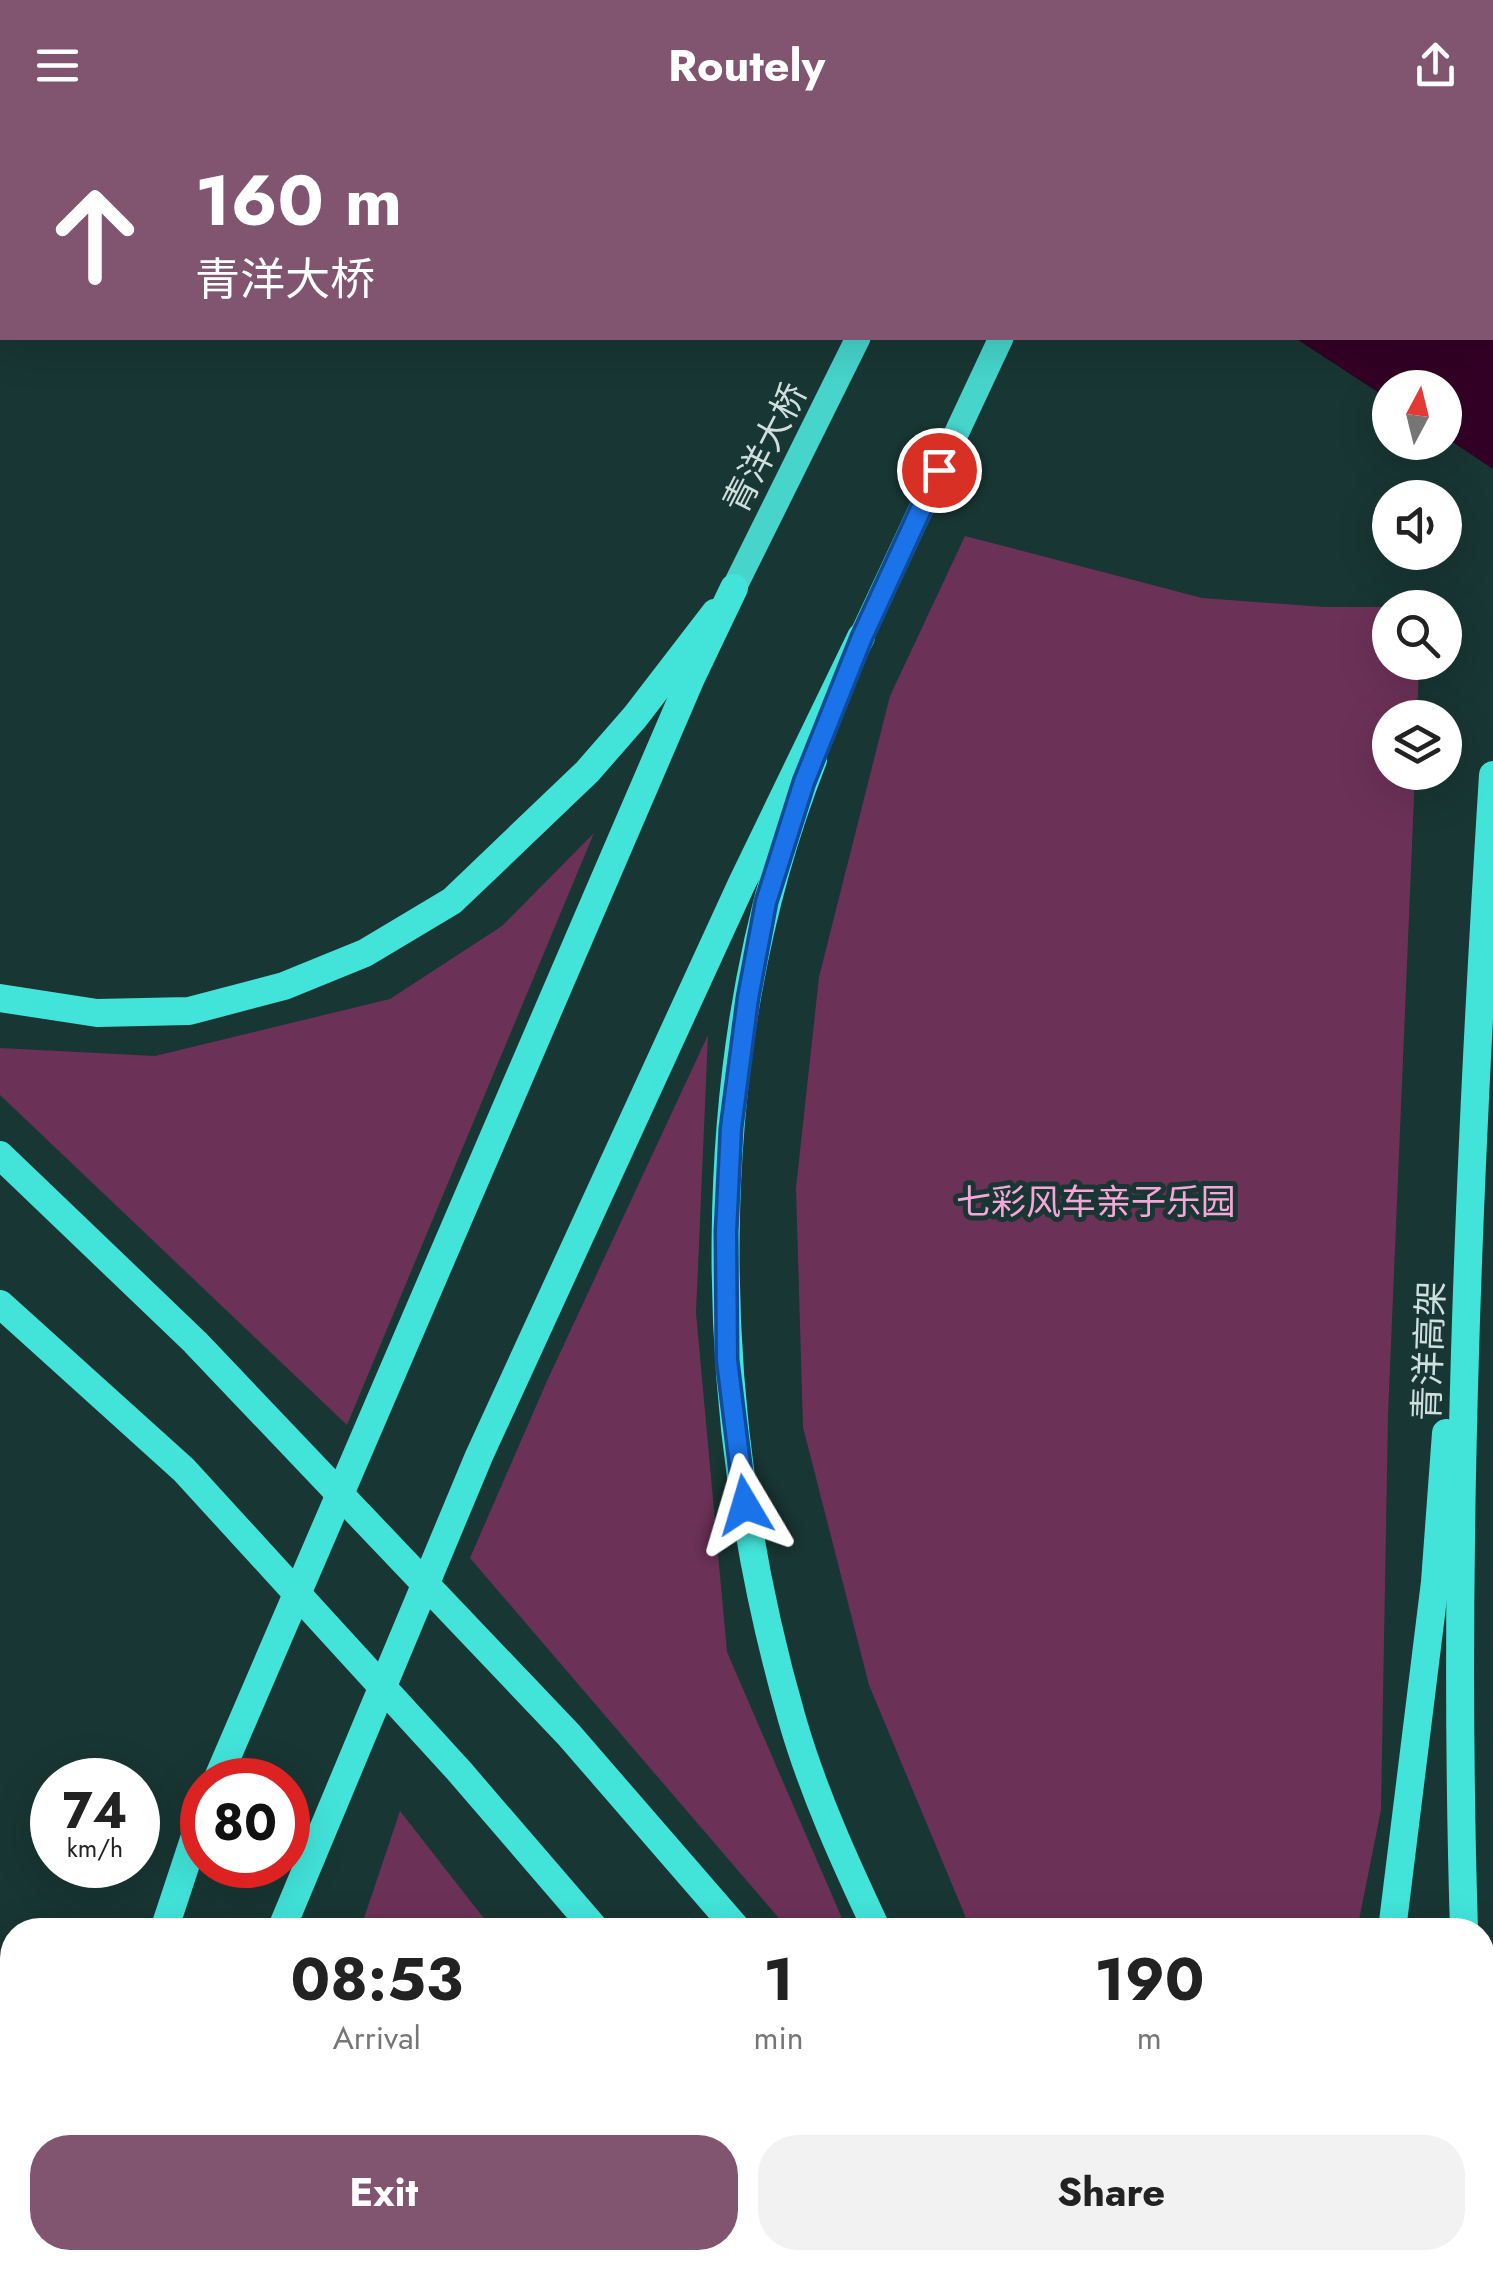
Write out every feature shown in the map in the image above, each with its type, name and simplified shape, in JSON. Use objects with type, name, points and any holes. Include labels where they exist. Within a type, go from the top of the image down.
[{"type":"highway","points":[[0,998],[97,1013],[188,1011],[284,986],[365,952],[452,901],[588,772],[734,588]]},
{"type":"highway","points":[[227,1758],[691,678],[734,588]]},
{"type":"highway","points":[[862,637],[804,782],[766,902],[748,998],[731,1128],[726,1232],[727,1360],[750,1541],[792,1720],[838,1846],[871,1918]]},
{"type":"highway","points":[[286,1918],[487,1438],[742,883],[862,637]]},
{"type":"highway","name":"青洋高架","points":[[1464,1918],[1460,1578],[1474,1072],[1493,775]]},
{"type":"highway","points":[[1393,1918],[1435,1582],[1474,1072]]},
{"type":"highway","points":[[0,1155],[195,1342],[570,1734],[728,1918]]},
{"type":"highway","points":[[0,1304],[184,1470],[460,1772],[586,1918]]},
{"type":"highway","points":[[168,1918],[180,1882]]},
{"type":"main road","name":"青洋大桥","points":[[734,588],[857,340]]},
{"type":"main road","points":[[862,637],[1001,340]]},
{"type":"green space","name":"七彩风车亲子乐园","points":[[965,536],[1202,598],[1372,607],[1372,680],[1418,680],[1418,700],[1372,700],[1372,790],[1414,790],[1388,1415],[1381,1810],[1359,1918],[966,1918],[869,1685],[803,1427],[796,1188],[819,977],[890,696]]},
{"type":"green space","points":[[594,833],[347,1425],[0,1095],[0,1048],[155,1056],[390,999],[502,926]]},
{"type":"green space","points":[[708,1035],[696,1313],[727,1652],[842,1918],[779,1918],[470,1558],[547,1381]]},
{"type":"green space","points":[[400,1811],[484,1918],[364,1918]]},
{"type":"shaded area","points":[[1298,340],[1493,340],[1493,469],[1462,448],[1462,370],[1372,370],[1372,388]]},
{"type":"route","points":[[745,1505],[727,1360],[726,1232],[731,1128],[748,998],[766,902],[804,782],[862,637],[939,470]]}]
